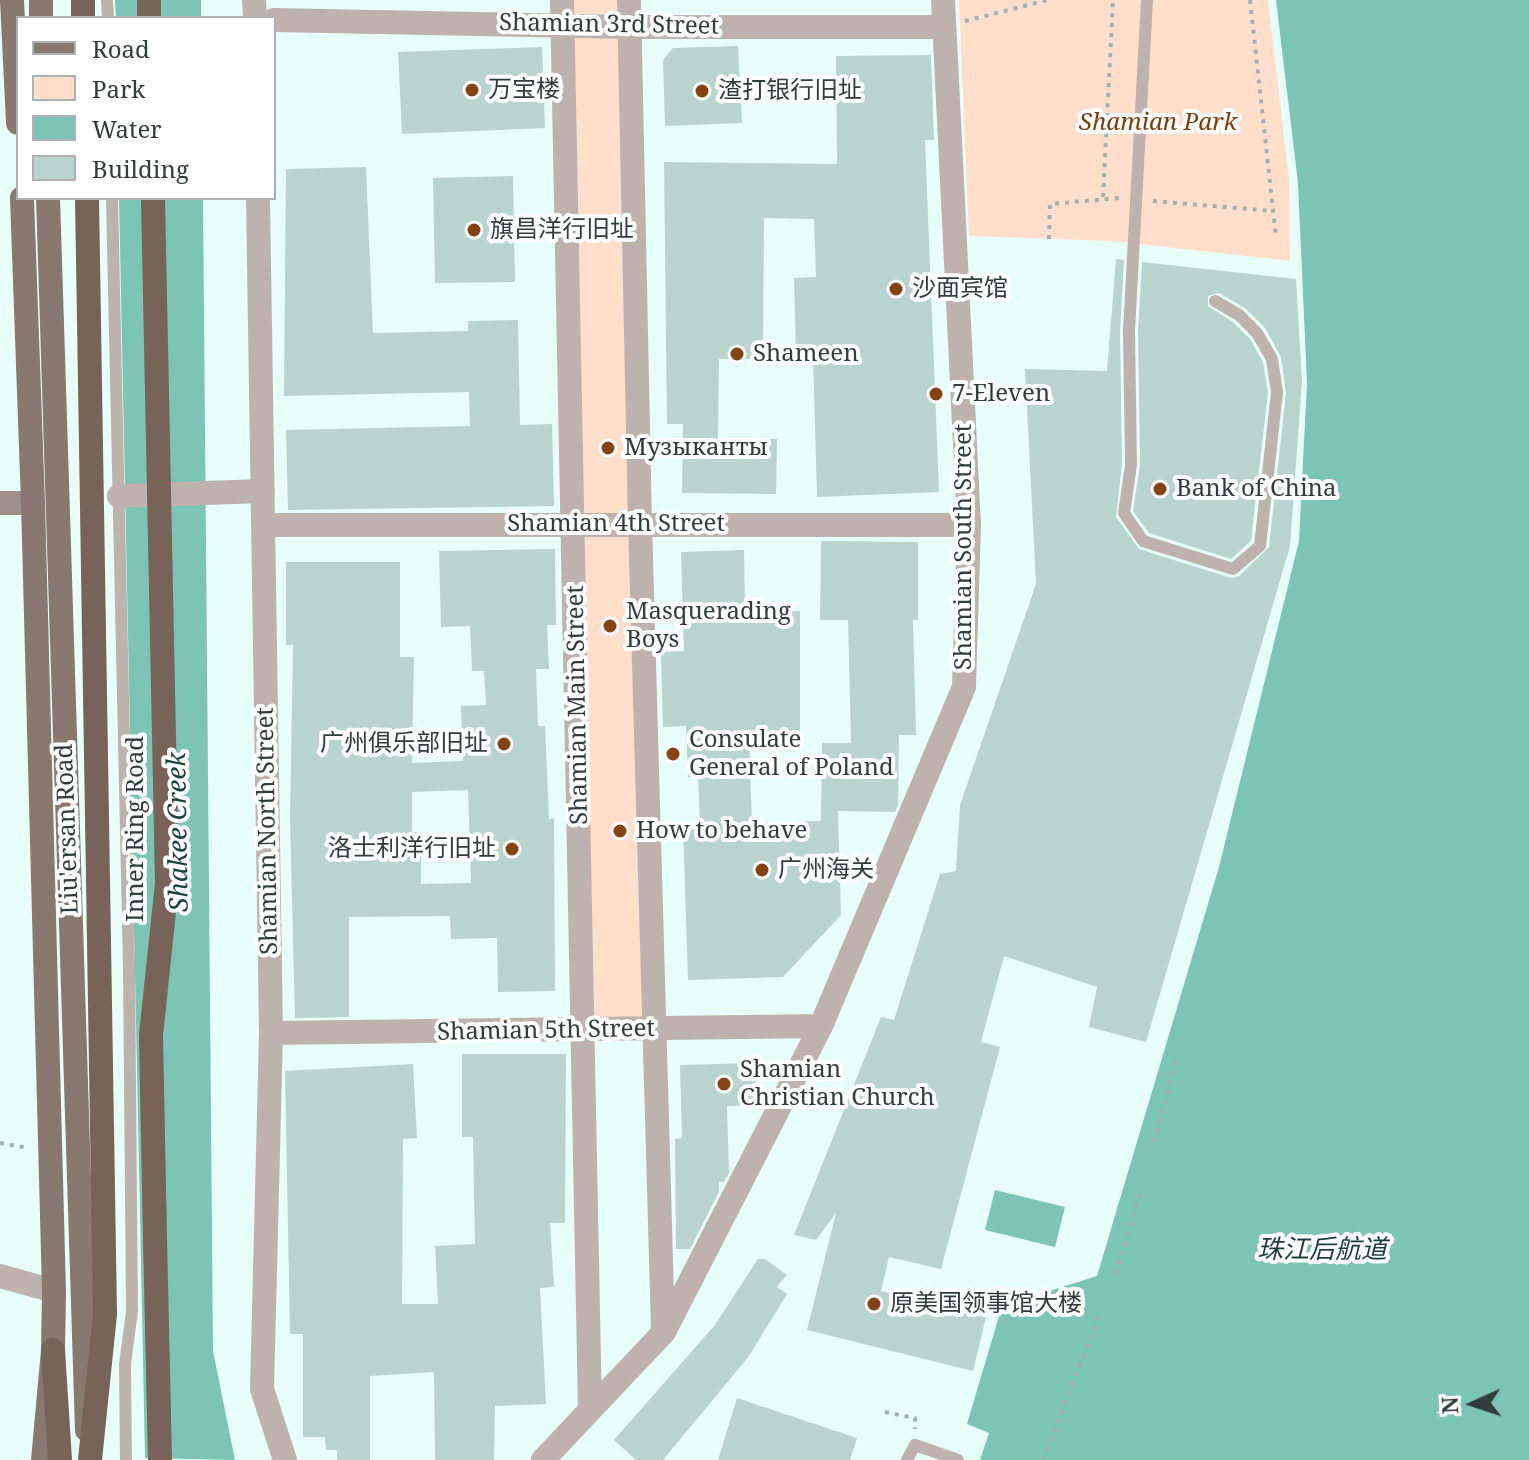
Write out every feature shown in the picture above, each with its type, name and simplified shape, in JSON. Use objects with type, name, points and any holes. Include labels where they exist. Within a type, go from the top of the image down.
[{"type":"highway","name":"Inner Ring Road","points":[[87,200],[105,1213],[102,1360],[92,1460]]},
{"type":"highway","name":"Inner Ring Road","points":[[153,200],[167,883],[151,1035],[160,1460]]},
{"type":"highway","points":[[53,1350],[60,1460]]},
{"type":"main road","points":[[9,12],[16,98]]},
{"type":"main road","name":"Liu'ersan Road","points":[[22,200],[54,1291],[53,1350],[43,1460]]},
{"type":"main road","name":"Liu'ersan Road","points":[[48,200],[83,1248],[84,1404],[92,1460]]},
{"type":"street","points":[[629,0],[640,523],[664,1332]]},
{"type":"street","name":"Shamian South Street","points":[[543,1460],[664,1332],[821,1026],[964,687],[969,525],[943,0]]},
{"type":"street","name":"Shamian 3rd Street","points":[[276,20],[562,12],[630,27],[944,27]]},
{"type":"street","name":"Shamian Main Street","points":[[562,12],[575,523],[590,1410]]},
{"type":"street","name":"Shamian North Street","points":[[258,200],[271,1033],[262,1389],[285,1460]]},
{"type":"street","points":[[121,496],[263,491]]},
{"type":"street","points":[[0,503],[33,503]]},
{"type":"street","name":"Shamian 4th Street","points":[[263,525],[969,525]]},
{"type":"street","name":"Shamian 5th Street","points":[[271,1033],[583,1032],[821,1026]]},
{"type":"street","points":[[0,1276],[54,1291]]},
{"type":"lane","points":[[1147,0],[1129,331],[1131,465],[1124,513],[1143,541],[1233,569],[1260,546],[1277,392],[1272,359],[1257,333],[1239,315],[1215,301]]},
{"type":"lane","points":[[112,200],[121,496],[132,1274],[131,1318],[125,1364],[126,1460]]},
{"type":"lane","points":[[907,1460],[915,1445],[958,1460]]},
{"type":"path","points":[[944,27],[1048,0]]},
{"type":"path","points":[[1103,197],[1113,0]]},
{"type":"path","points":[[1250,0],[1276,237]]},
{"type":"path","points":[[1154,1142],[1178,1055]]},
{"type":"path","points":[[1116,1274],[1140,1192]]},
{"type":"path","points":[[1043,1460],[1101,1311]]},
{"type":"path","points":[[885,1412],[915,1418],[915,1445]]},
{"type":"green space","points":[[567,0],[622,0],[622,13],[567,15]]},
{"type":"green space","name":"Shamian Park","points":[[959,0],[1268,0],[1289,178],[1290,261],[1113,241],[969,236]]},
{"type":"green space","points":[[622,35],[631,516],[581,518],[569,36]]},
{"type":"green space","points":[[632,528],[646,1020],[586,1020],[582,530]]},
{"type":"water","points":[[115,0],[201,0],[201,16],[116,16]]},
{"type":"water","name":"珠江后航道","points":[[1276,0],[1529,0],[1529,1460],[980,1460],[989,1433],[967,1424],[1002,1306],[1097,1276],[1219,867],[1299,541],[1307,383],[1298,183]]},
{"type":"water","name":"Shakee Creek","points":[[119,200],[203,200],[213,1351],[235,1460],[145,1458]]},
{"type":"water","points":[[995,1190],[1065,1207],[1055,1247],[985,1230]]},
{"type":"building","name":"渣打银行旧址","points":[[738,46],[742,123],[665,126],[663,60],[673,48]]},
{"type":"building","name":"万宝楼","points":[[542,47],[545,128],[402,134],[398,52]]},
{"type":"building","points":[[931,55],[934,140],[925,140],[939,492],[817,497],[813,355],[796,356],[794,278],[816,277],[814,219],[764,218],[763,359],[719,359],[718,438],[777,439],[776,494],[682,493],[683,424],[667,424],[664,162],[837,164],[836,56]]},
{"type":"building","points":[[366,167],[373,333],[468,331],[468,321],[518,320],[520,425],[552,424],[554,506],[288,510],[286,430],[470,426],[469,392],[284,396],[286,169]]},
{"type":"building","name":"旗昌洋行旧址","points":[[513,176],[515,282],[435,283],[433,178]]},
{"type":"building","points":[[1116,259],[1124,260],[1120,331],[1122,464],[1116,517],[1139,549],[1231,578],[1239,576],[1269,547],[1286,393],[1281,357],[1265,328],[1245,308],[1219,293],[1208,296],[1208,306],[1233,322],[1250,339],[1263,362],[1268,392],[1251,541],[1231,559],[1149,533],[1133,511],[1140,465],[1138,331],[1142,262],[1296,279],[1302,381],[1290,546],[1146,1042],[1089,1027],[1097,987],[1004,956],[981,1042],[1000,1047],[941,1269],[889,1257],[881,1291],[986,1317],[973,1371],[807,1330],[836,1213],[816,1240],[794,1235],[881,1017],[894,1020],[940,874],[956,871],[960,805],[1036,584],[1025,369],[1107,371]]},
{"type":"building","points":[[821,541],[918,542],[918,620],[913,620],[916,735],[899,735],[898,805],[895,812],[838,811],[841,915],[783,977],[688,980],[683,826],[700,825],[698,776],[688,777],[686,726],[663,727],[661,652],[684,651],[681,552],[744,550],[745,612],[800,611],[800,738],[749,739],[752,823],[821,821],[822,743],[851,743],[848,620],[820,620]]},
{"type":"building","points":[[555,549],[556,625],[547,625],[549,669],[536,669],[538,726],[545,726],[549,819],[554,818],[555,991],[498,992],[497,938],[451,939],[450,916],[349,917],[349,1017],[295,1018],[290,819],[293,645],[286,645],[286,562],[400,562],[400,657],[414,657],[412,763],[463,761],[461,706],[486,705],[484,671],[472,671],[470,626],[441,627],[439,551]],"holes":[[[468,790],[471,883],[421,884],[421,832],[412,832],[412,792]]]},
{"type":"building","points":[[462,1054],[566,1054],[565,1223],[550,1223],[554,1287],[540,1288],[546,1404],[495,1406],[494,1460],[435,1460],[434,1372],[370,1376],[370,1460],[337,1460],[337,1450],[326,1450],[325,1437],[303,1437],[303,1334],[290,1334],[285,1071],[413,1064],[417,1138],[403,1139],[402,1304],[438,1304],[435,1246],[475,1244],[473,1137],[462,1137]]},
{"type":"building","points":[[755,1063],[756,1105],[727,1106],[729,1173],[724,1182],[719,1182],[719,1192],[690,1249],[676,1249],[675,1139],[682,1138],[680,1065]]},
{"type":"building","points":[[758,1259],[765,1259],[787,1275],[777,1287],[787,1294],[749,1356],[663,1460],[636,1460],[614,1440],[715,1325]]},
{"type":"building","points":[[737,1398],[857,1438],[850,1460],[718,1460]]},
{"type":"place","name":"万宝楼","points":[[472,90]]},
{"type":"place","name":"渣打银行旧址","points":[[702,91]]},
{"type":"place","name":"旗昌洋行旧址","points":[[474,230]]},
{"type":"place","name":"沙面宾馆","points":[[896,289]]},
{"type":"place","name":"Shameen","points":[[737,354]]},
{"type":"place","name":"7-Eleven","points":[[936,394]]},
{"type":"place","name":"Музыканты","points":[[608,448]]},
{"type":"place","name":"Bank of China","points":[[1160,489]]},
{"type":"place","name":"Masquerading Boys","points":[[610,626]]},
{"type":"place","name":"广州俱乐部旧址","points":[[504,744]]},
{"type":"place","name":"Consulate General of Poland","points":[[673,754]]},
{"type":"place","name":"How to behave","points":[[620,831]]},
{"type":"place","name":"洛士利洋行旧址","points":[[512,849]]},
{"type":"place","name":"广州海关","points":[[762,870]]},
{"type":"place","name":"Shamian Christian Church","points":[[724,1084]]},
{"type":"place","name":"原美国领事馆大楼","points":[[874,1304]]}]
